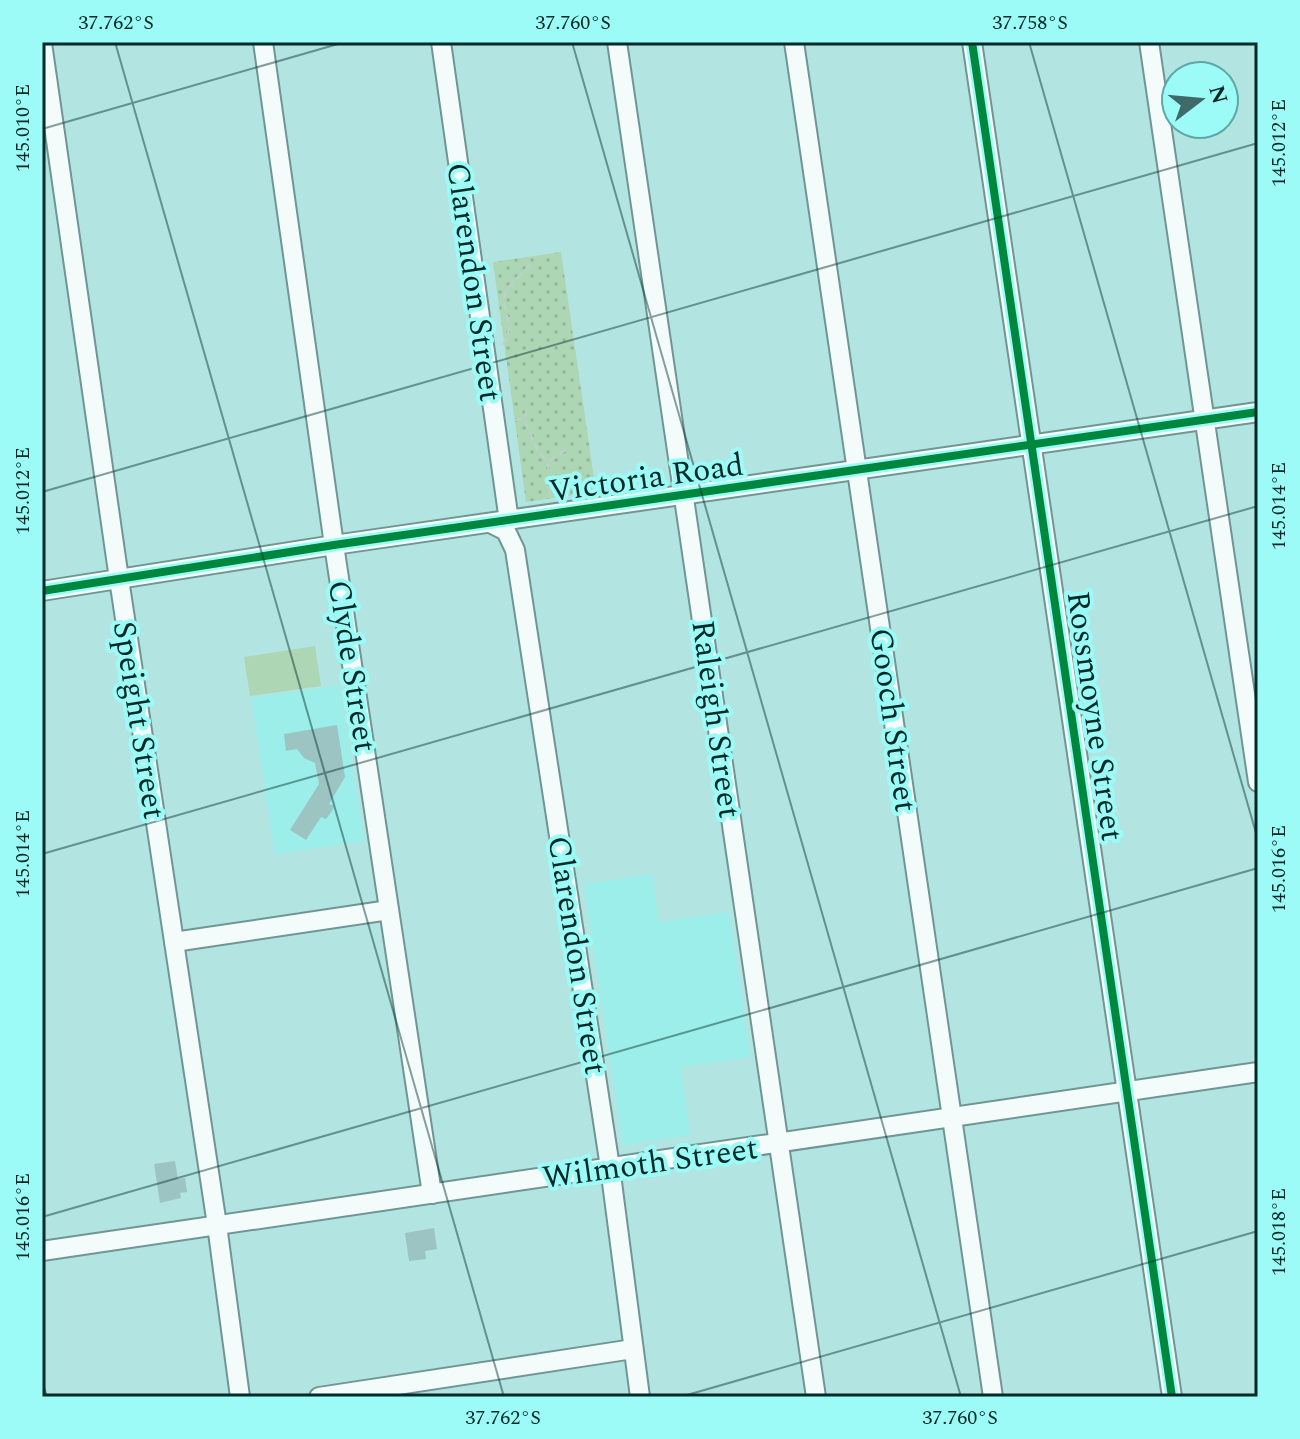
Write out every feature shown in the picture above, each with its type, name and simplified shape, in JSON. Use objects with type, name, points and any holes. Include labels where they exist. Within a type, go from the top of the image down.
[{"type":"street","name":"Clyde Street","points":[[263,42],[334,545],[432,1194]]},
{"type":"street","name":"Clarendon Street","points":[[441,42],[501,523],[515,550],[610,1167],[640,1397]]},
{"type":"street","name":"Raleigh Street","points":[[617,42],[816,1397]]},
{"type":"street","name":"Gooch Street","points":[[794,42],[993,1397]]},
{"type":"street","name":"Rossmoyne Street","points":[[972,42],[1172,1397]]},
{"type":"street","points":[[1149,42],[1258,782]]},
{"type":"street","name":"Speight Street","points":[[42,43],[240,1397]]},
{"type":"street","name":"Victoria Road","points":[[42,591],[334,545],[1258,412]]},
{"type":"street","points":[[174,942],[389,910]]},
{"type":"street","name":"Wilmoth Street","points":[[42,1251],[1258,1072]]},
{"type":"street","points":[[319,1397],[633,1349]]},
{"type":"path","points":[[502,345],[509,337],[505,298],[508,288],[531,264]]},
{"type":"path","points":[[527,410],[524,419],[538,451],[548,462],[550,496]]},
{"type":"path","points":[[515,420],[524,419]]},
{"type":"path","points":[[548,462],[569,448]]},
{"type":"shaded area","points":[[339,685],[364,841],[275,854],[251,698]]},
{"type":"shaded area","points":[[652,874],[659,922],[729,912],[750,1057],[681,1067],[690,1135],[623,1145],[584,884]]},
{"type":"green space","points":[[561,252],[596,492],[526,502],[493,262]]},
{"type":"green space","points":[[315,646],[321,686],[250,696],[244,657]]},
{"type":"building","points":[[337,725],[345,777],[329,804],[334,806],[332,811],[326,819],[321,817],[306,840],[290,830],[319,784],[315,763],[304,758],[297,749],[286,751],[284,734]]},
{"type":"building","points":[[175,1161],[178,1179],[185,1178],[187,1192],[180,1193],[181,1198],[160,1203],[154,1164]]},
{"type":"building","points":[[434,1228],[437,1249],[425,1251],[426,1259],[409,1261],[405,1233]]},
{"type":"cycle path","points":[[972,42],[1172,1397]]},
{"type":"cycle path","points":[[42,591],[334,545],[1258,412]]}]
